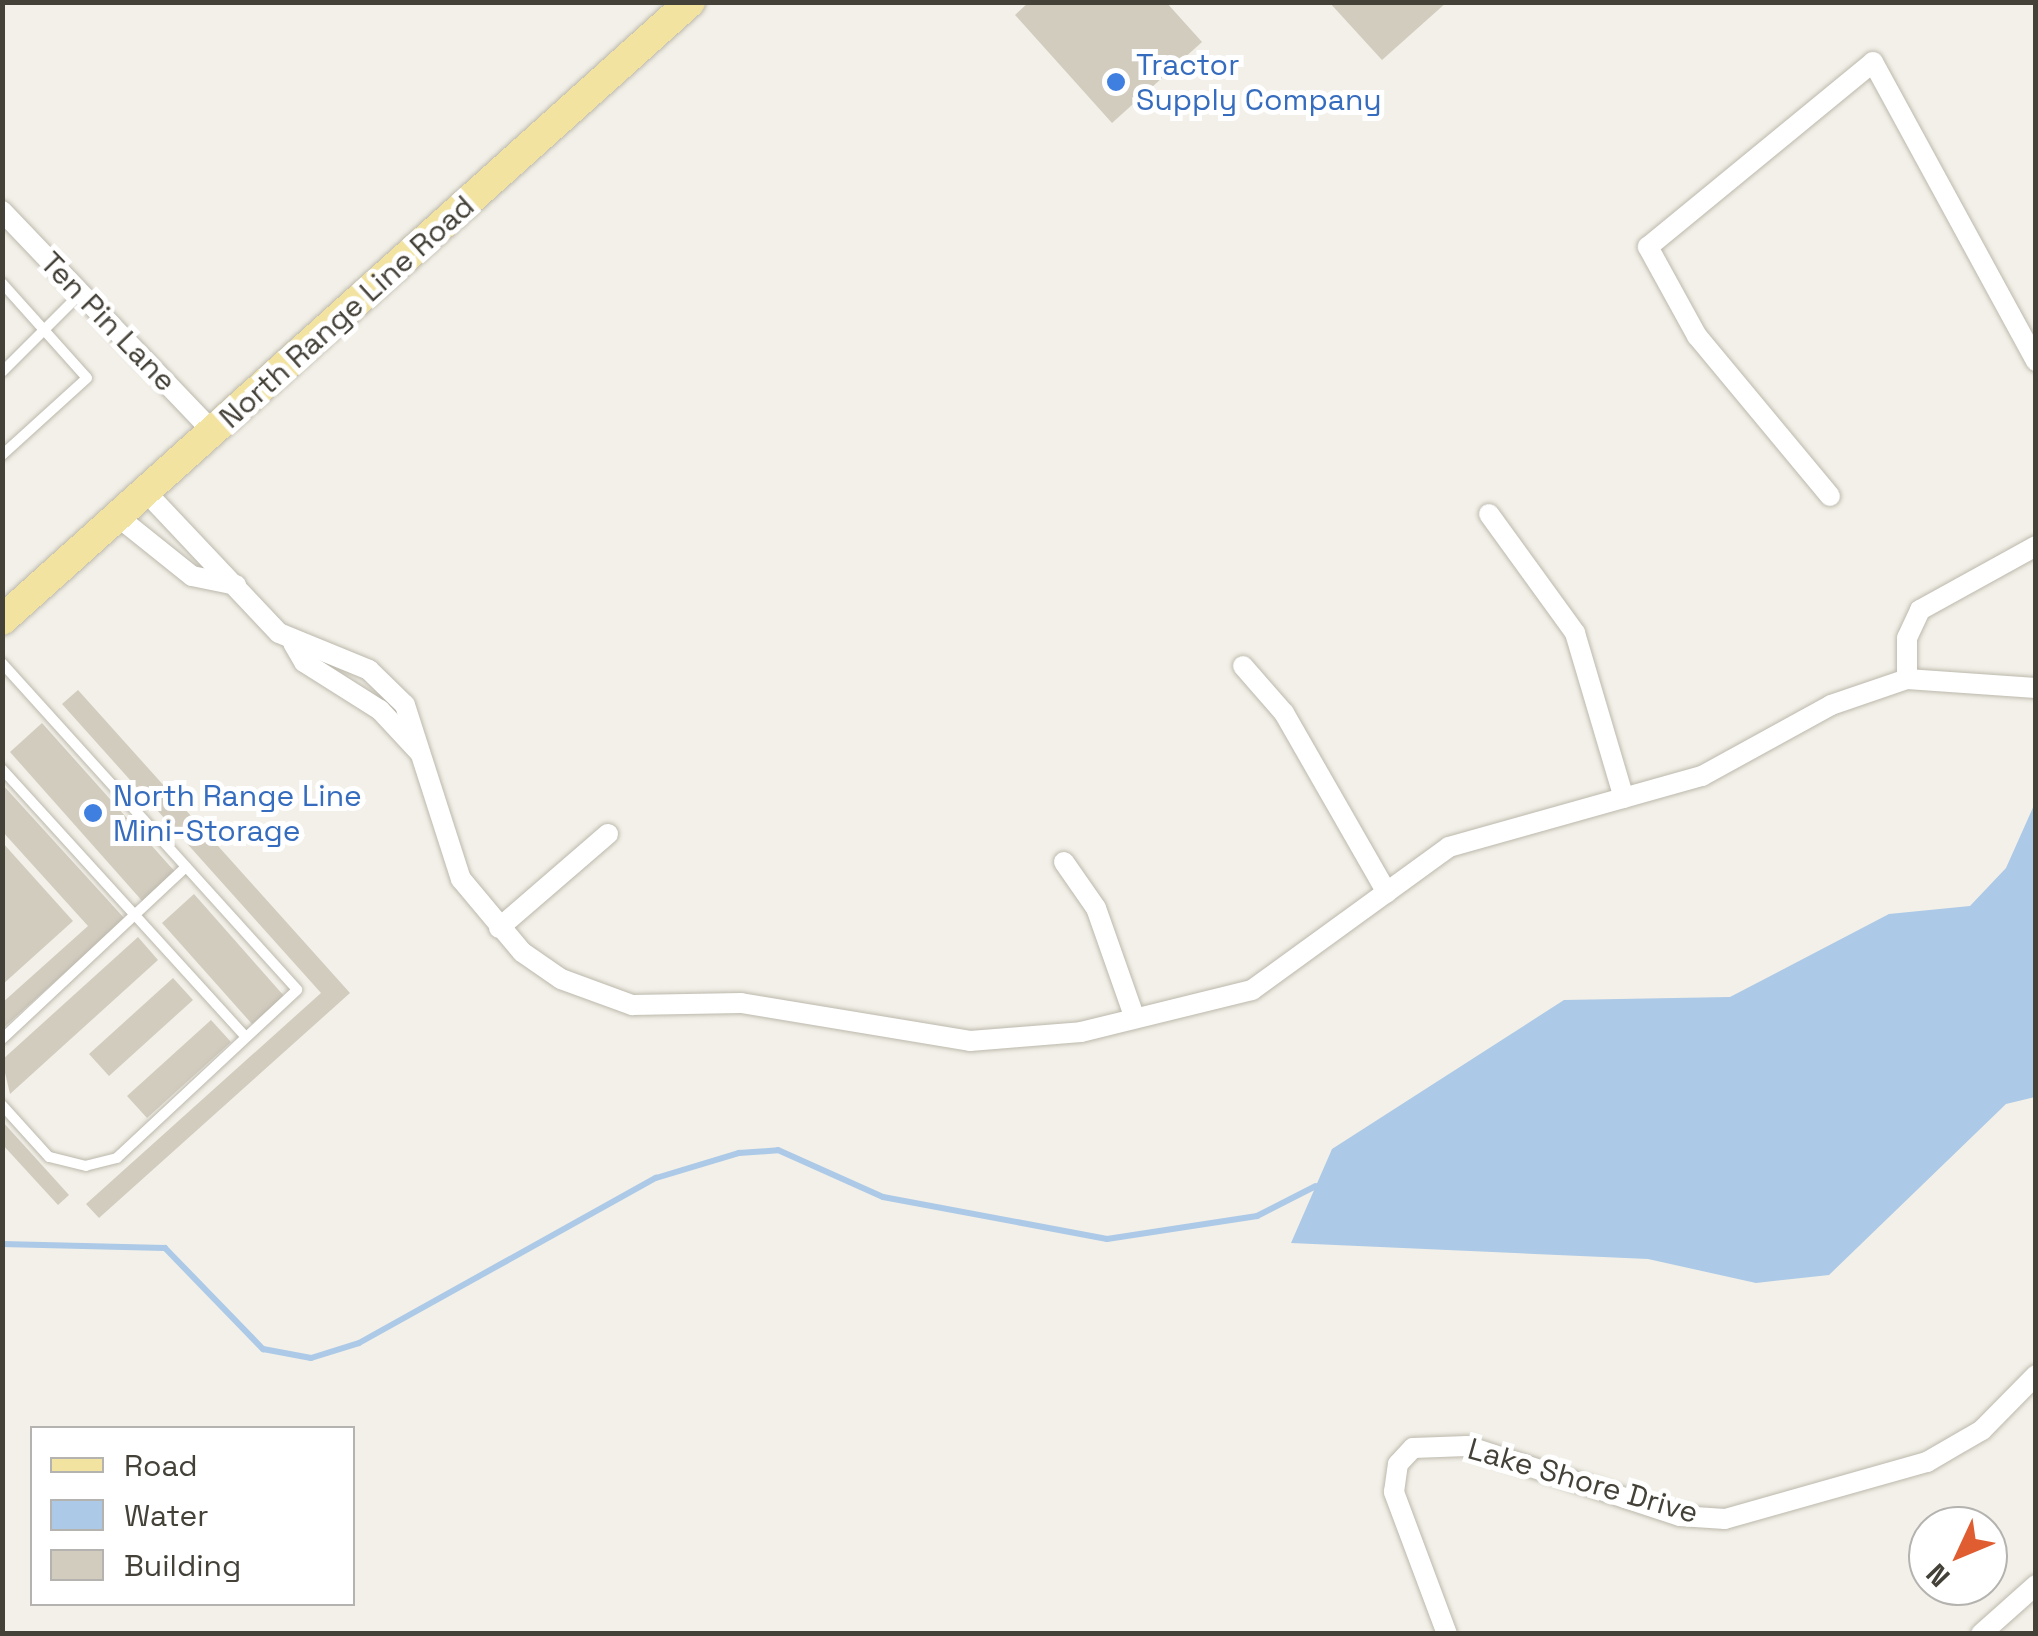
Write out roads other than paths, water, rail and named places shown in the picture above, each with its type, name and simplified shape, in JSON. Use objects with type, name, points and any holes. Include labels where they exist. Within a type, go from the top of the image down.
[{"type":"main road","name":"North Range Line Road","points":[[2,620],[690,2]]},
{"type":"street","points":[[1830,496],[1698,336],[1648,247],[1873,62],[2036,361]]},
{"type":"street","name":"Ten Pin Lane","points":[[2,211],[213,432]]},
{"type":"street","points":[[145,491],[294,643],[350,661],[387,686],[405,705],[462,879],[499,928],[561,979],[632,1005],[742,1003],[970,1042],[1081,1032],[1252,990],[1449,847],[1702,776],[1831,705],[1908,679],[2036,688]]},
{"type":"street","points":[[1490,514],[1566,615],[1624,798]]},
{"type":"street","points":[[117,516],[192,576],[236,585]]},
{"type":"street","points":[[1908,679],[1907,638],[1920,610],[2036,546]]},
{"type":"street","points":[[1243,666],[1284,713],[1387,893]]},
{"type":"street","points":[[499,928],[608,834]]},
{"type":"street","points":[[1064,862],[1096,908],[1134,1016]]},
{"type":"street","name":"Lake Shore Drive","points":[[1447,1634],[1398,1506],[1398,1464],[1413,1448],[1467,1446],[1663,1511],[1725,1519],[1927,1462],[1982,1430],[2036,1376]]},
{"type":"street","points":[[1980,1634],[2036,1585]]},
{"type":"lane","points":[[2,283],[87,378],[2,455]]},
{"type":"lane","points":[[2,372],[47,331],[80,293]]},
{"type":"lane","points":[[2,663],[297,990],[117,1158],[86,1166],[49,1157],[2,1105]]},
{"type":"lane","points":[[2,770],[137,913],[246,1037]]},
{"type":"lane","points":[[2,1039],[186,867]]},
{"type":"water","points":[[2035,803],[2035,1097],[2006,1104],[1829,1275],[1756,1283],[1648,1259],[1291,1243],[1332,1149],[1564,1000],[1730,997],[1889,914],[1970,906],[2006,868]]},
{"type":"waterway","points":[[2,1244],[165,1248],[263,1349],[311,1358],[359,1343],[656,1178],[739,1153],[778,1150],[883,1197],[1107,1239],[1257,1216],[1316,1186]]},
{"type":"place","name":"Tractor Supply Company","points":[[1116,82]]},
{"type":"place","name":"North Range Line Mini-Storage","points":[[93,813]]}]
